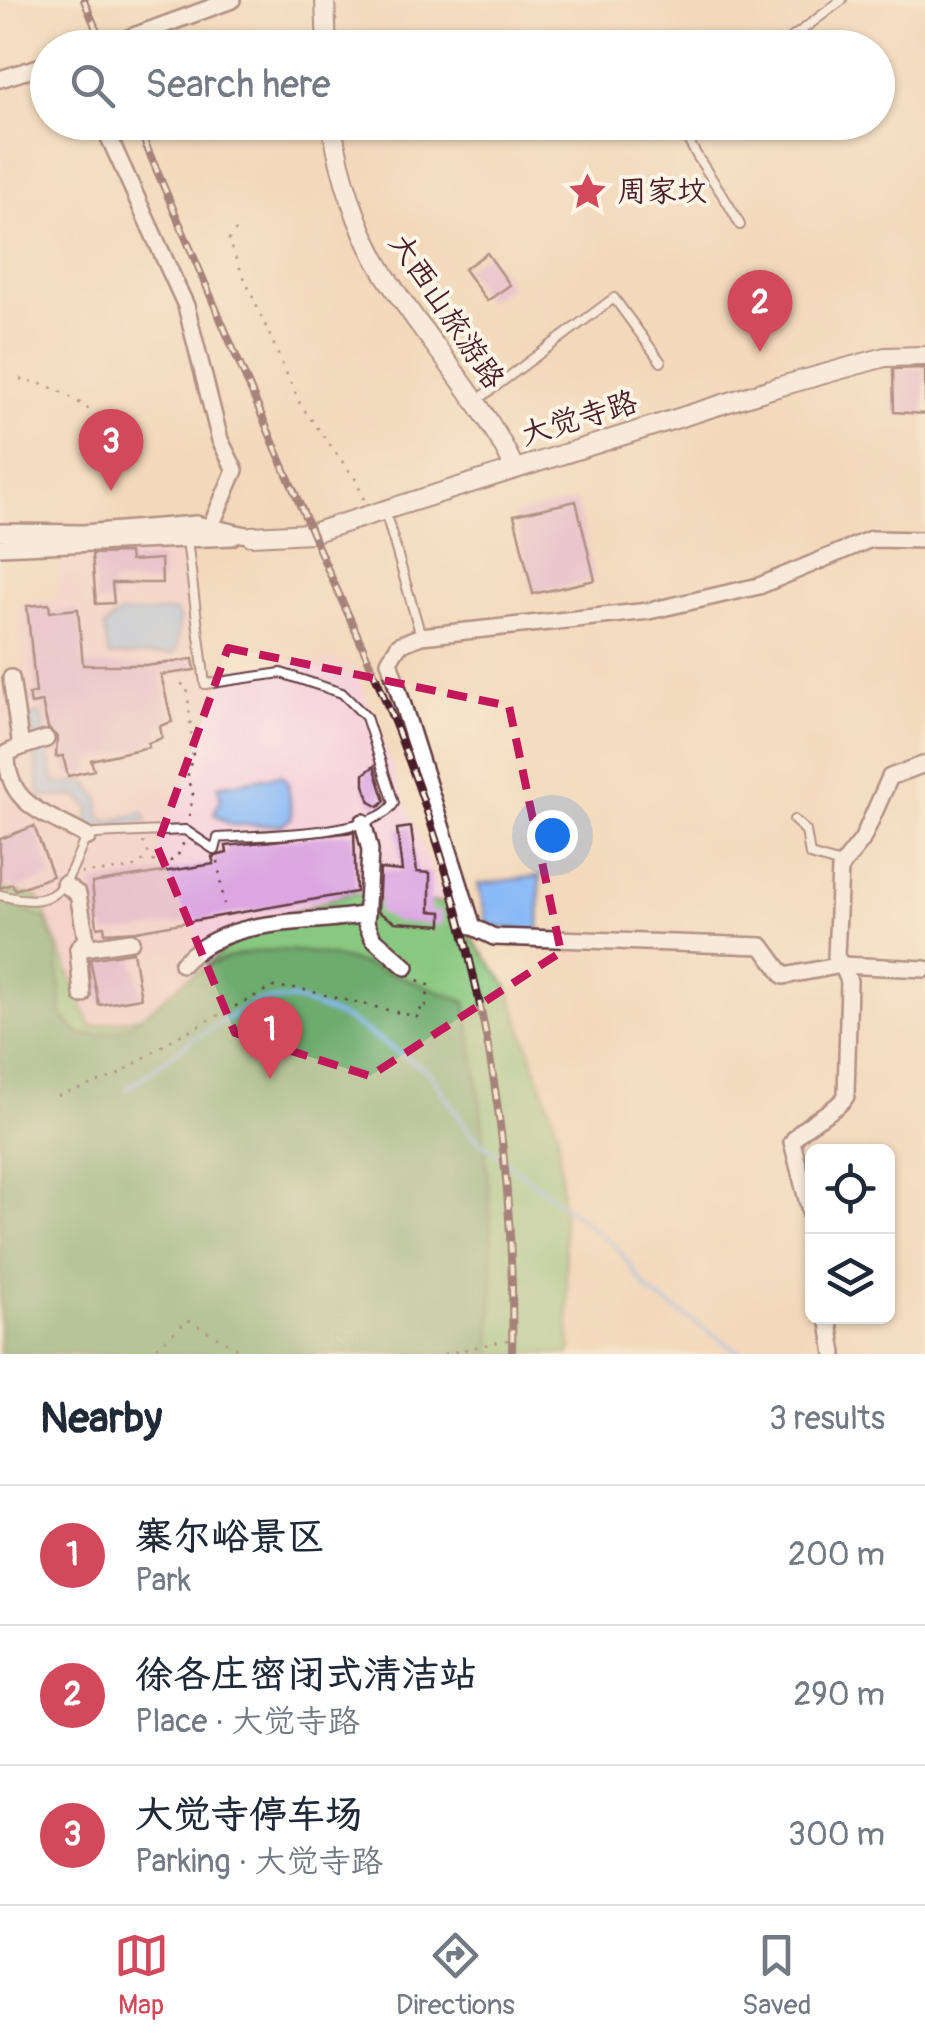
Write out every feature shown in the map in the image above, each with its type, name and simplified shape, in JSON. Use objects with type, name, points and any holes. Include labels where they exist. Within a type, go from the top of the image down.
[{"type":"street","points":[[148,30],[232,0]]},
{"type":"street","points":[[325,0],[327,30]]},
{"type":"street","points":[[0,80],[30,70]]},
{"type":"street","points":[[110,140],[186,306],[220,440],[234,470],[211,526]]},
{"type":"street","name":"大西山旅游路","points":[[335,140],[342,175],[369,246],[500,436],[514,467]]},
{"type":"street","name":"大觉寺路","points":[[0,546],[312,533],[514,467],[866,362],[925,356]]},
{"type":"street","name":"大觉寺路","points":[[0,532],[211,526],[251,536]]},
{"type":"street","points":[[925,540],[871,539],[759,586],[648,611],[422,636],[399,645],[388,662],[474,927],[494,937],[762,946],[784,976],[842,966],[925,969]]},
{"type":"street","points":[[11,678],[21,746]]},
{"type":"street","points":[[46,739],[7,753],[6,776],[28,805],[88,837]]},
{"type":"street","points":[[805,1192],[792,1142],[802,1127],[842,1104],[846,1096],[849,980],[836,958],[837,901],[843,864],[862,840],[890,777],[925,764]]},
{"type":"street","points":[[363,822],[370,850],[367,914],[373,938],[406,967]]},
{"type":"street","points":[[67,877],[78,894],[86,939],[78,950],[82,995]]},
{"type":"street","points":[[182,964],[197,948],[236,929],[367,914]]},
{"type":"street","points":[[78,950],[130,941]]},
{"type":"street","points":[[829,1324],[834,1354]]},
{"type":"lane","points":[[802,30],[842,0]]},
{"type":"lane","points":[[687,140],[720,184],[740,225]]},
{"type":"lane","points":[[475,402],[614,298],[661,362]]},
{"type":"lane","points":[[377,510],[422,636]]},
{"type":"lane","points":[[0,895],[31,903],[51,896],[67,877],[88,837],[187,831],[215,850],[218,838],[300,833],[363,822],[390,810],[394,794],[366,717],[342,694],[281,673],[205,684],[186,540]]},
{"type":"lane","points":[[794,820],[806,831],[810,855],[843,864]]},
{"type":"path","points":[[236,230],[228,241],[300,404],[377,510]]},
{"type":"path","points":[[20,379],[48,383],[107,425],[124,460]]},
{"type":"path","points":[[140,832],[149,856],[161,867],[177,856],[187,831],[192,793],[187,779],[193,753],[190,692],[181,684]]},
{"type":"path","points":[[215,850],[224,904]]},
{"type":"path","points":[[67,877],[132,869],[149,856]]},
{"type":"path","points":[[58,1096],[116,1076],[174,1039],[272,987],[296,988],[417,1016],[418,1009],[425,1011],[429,985],[414,981],[406,967]]},
{"type":"path","points":[[150,1354],[188,1320],[247,1354]]},
{"type":"path","points":[[444,1354],[512,1339]]},
{"type":"highlighted area","points":[[228,648],[509,706],[561,952],[370,1076],[235,1033],[157,846]]},
{"type":"shaded area","points":[[179,546],[196,674],[340,657],[356,671],[441,897],[444,925],[78,1034],[0,900],[0,687],[1,678],[22,676],[16,602],[56,599],[59,553]]},
{"type":"green space","points":[[0,888],[39,898],[91,1027],[143,1016],[255,925],[351,893],[446,904],[508,987],[558,1132],[571,1354],[0,1354]]},
{"type":"green space","points":[[0,901],[45,919],[57,949],[62,1016],[79,1034],[113,1032],[126,1026],[189,977],[221,960],[256,952],[328,955],[364,964],[466,1002],[488,1177],[491,1354],[0,1354]]},
{"type":"water","points":[[175,611],[179,618],[177,650],[172,654],[109,656],[104,627],[119,614]]},
{"type":"water","points":[[40,712],[55,783],[74,783],[84,778],[100,800],[100,817],[109,821],[144,812],[147,821],[93,827],[88,819],[90,808],[77,796],[40,797],[30,715]]},
{"type":"water","points":[[282,775],[288,784],[292,817],[282,825],[231,825],[214,814],[221,798],[218,786]]},
{"type":"water","points":[[540,876],[539,932],[488,926],[478,884]]},
{"type":"building","points":[[487,253],[510,285],[487,301],[464,269]]},
{"type":"building","points":[[925,368],[925,414],[894,412],[893,369]]},
{"type":"building","points":[[576,501],[595,580],[533,594],[514,515]]},
{"type":"building","points":[[129,553],[130,561],[161,559],[162,583],[112,583],[114,603],[96,604],[92,554]]},
{"type":"building","points":[[49,604],[50,612],[78,609],[83,665],[153,665],[193,659],[195,670],[161,675],[172,722],[160,726],[162,738],[148,743],[149,747],[91,760],[94,770],[68,776],[63,756],[56,757],[57,737],[48,728],[42,702],[31,704],[29,694],[36,693],[27,606]]},
{"type":"building","points":[[374,766],[385,801],[379,807],[370,802],[364,785],[364,774]]},
{"type":"building","points":[[34,826],[53,876],[15,890],[12,884],[0,888],[0,839]]},
{"type":"building","points":[[411,827],[417,872],[430,873],[430,911],[442,912],[442,925],[395,922],[378,912],[380,869],[402,871],[397,829]]},
{"type":"building","points":[[354,832],[356,892],[136,931],[105,933],[104,926],[97,927],[92,883],[214,864],[212,857],[227,853],[226,846]]},
{"type":"building","points":[[133,952],[141,998],[99,1005],[90,959]]},
{"type":"waterway","points":[[127,1089],[193,1039],[257,1001],[294,999],[347,1019],[430,1073],[472,1135],[617,1247],[648,1291],[742,1354]]},
{"type":"railway","points":[[84,0],[96,30]]},
{"type":"railway","points":[[144,140],[382,692],[441,853],[464,935],[497,1099],[512,1267],[512,1354]]},
{"type":"place","name":"周家坟","points":[[587,191]]},
{"type":"place","name":"徐各庄密闭式清洁站","points":[[760,352]]},
{"type":"place","name":"大觉寺停车场","points":[[111,491]]},
{"type":"place","name":"寨尔峪景区","points":[[270,1079]]}]
